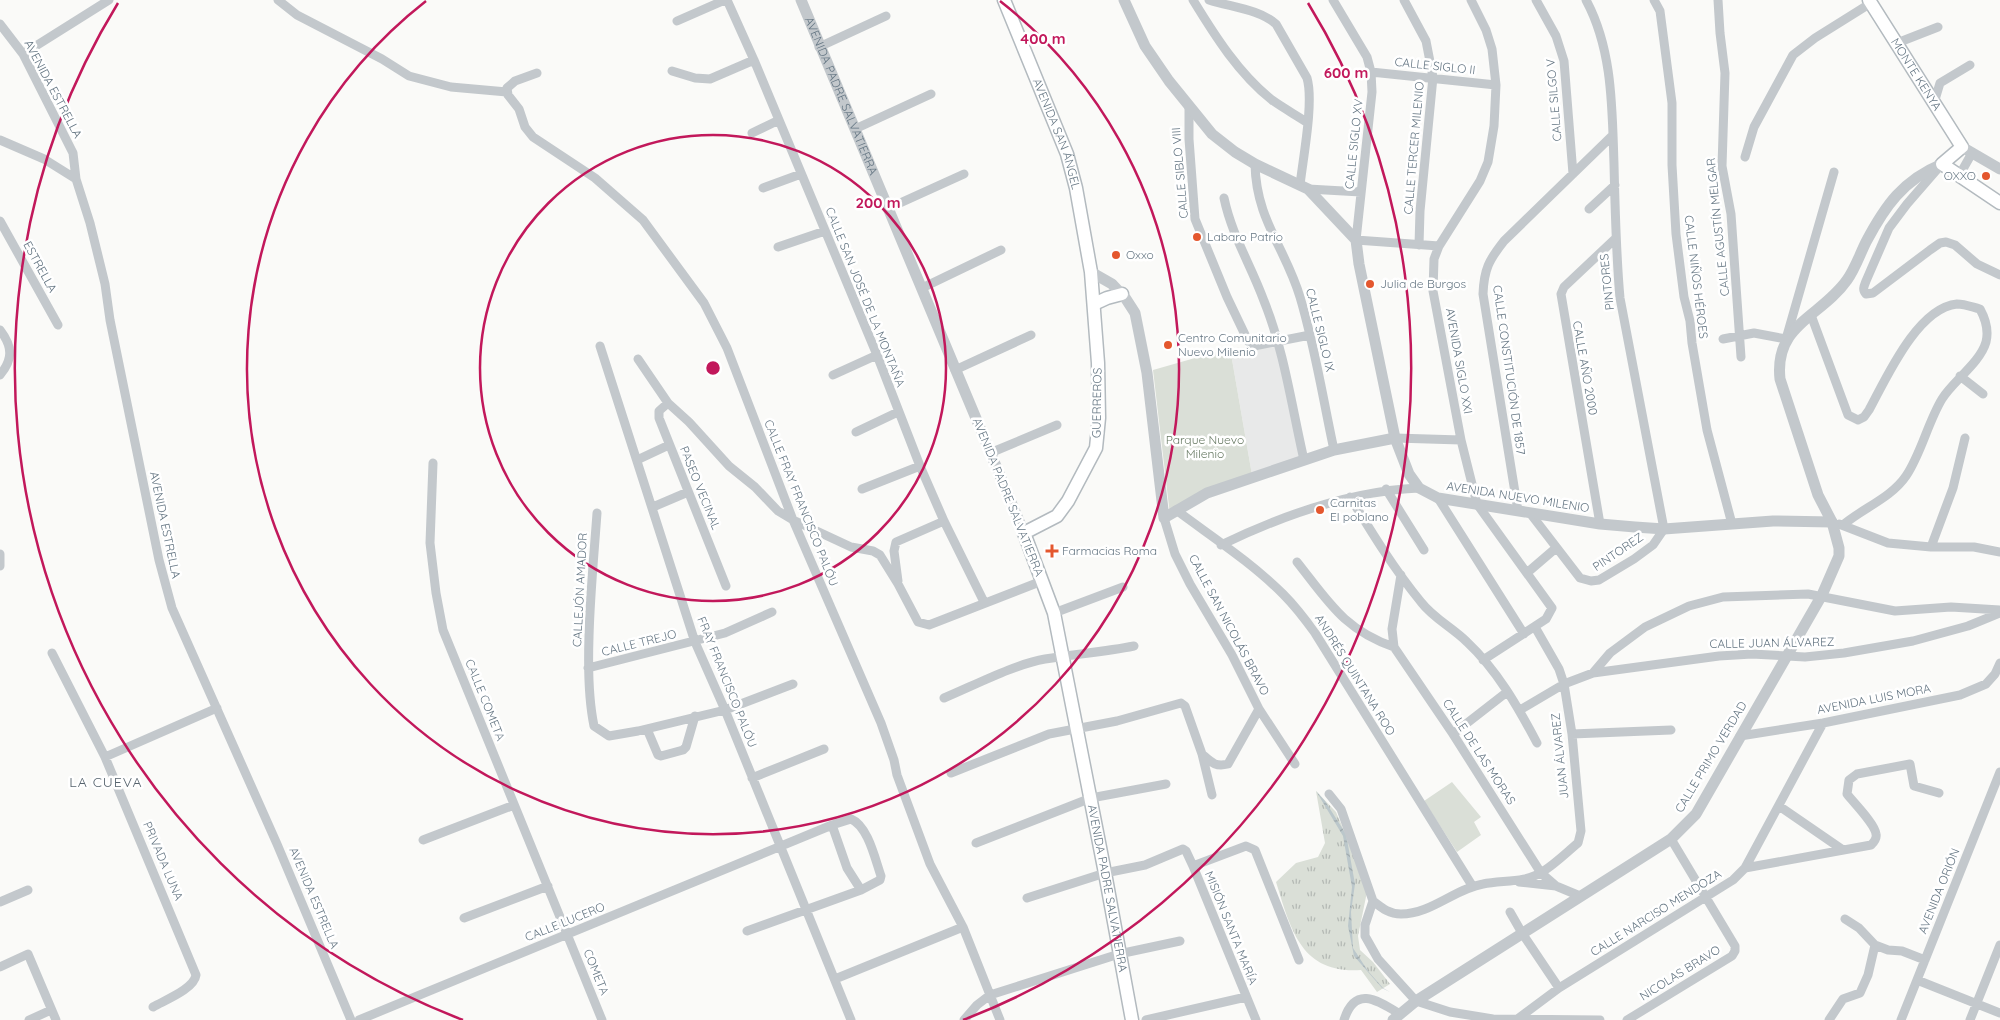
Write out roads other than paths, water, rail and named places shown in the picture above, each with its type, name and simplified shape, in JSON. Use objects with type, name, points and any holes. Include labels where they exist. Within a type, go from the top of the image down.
[{"type":"main road","name":"AVENIDA SAN ÁNGEL","points":[[1004,0],[1067,154],[1076,188],[1091,272]]},
{"type":"main road","name":"MONTE KENYA","points":[[1870,1],[1934,104],[1967,150]]},
{"type":"main road","points":[[1967,150],[1942,164],[2000,202]]},
{"type":"main road","name":"GUERREROS","points":[[1024,533],[1057,516],[1068,501],[1096,448],[1099,390],[1091,272]]},
{"type":"main road","points":[[1094,304],[1122,294]]},
{"type":"main road","name":"AVENIDA PADRE SALVATIERRA","points":[[1024,533],[1054,613],[1091,798],[1132,1020]]},
{"type":"street","points":[[23,54],[110,0]]},
{"type":"street","points":[[278,0],[296,15],[382,59],[409,76],[451,87],[507,92],[507,88],[515,81],[537,73]]},
{"type":"street","points":[[677,21],[726,0]]},
{"type":"street","name":"CALLE SAN JOSÉ DE LA MONTAÑA","points":[[726,0],[780,120],[877,355],[920,466],[944,521],[984,602]]},
{"type":"street","name":"AVENIDA PADRE SALVATIERRA","points":[[801,0],[819,47],[856,129],[1024,533]]},
{"type":"street","points":[[1124,0],[1145,46],[1189,107],[1212,134],[1235,152],[1255,164],[1304,187],[1361,192]]},
{"type":"street","points":[[1193,0],[1222,45],[1249,77],[1273,100],[1308,123]]},
{"type":"street","points":[[1209,0],[1264,16],[1276,24],[1307,78],[1308,123],[1304,187],[1356,240],[1359,264],[1394,438],[1409,474],[1419,488]]},
{"type":"street","name":"CALLE SIGLO XV","points":[[1333,0],[1367,57],[1371,72],[1372,92],[1356,240]]},
{"type":"street","name":"CALLE TERCER MILENIO","points":[[1404,0],[1426,41],[1433,77],[1419,245]]},
{"type":"street","name":"AVENIDA SIGLO XXI","points":[[1471,0],[1486,30],[1492,49],[1496,85],[1494,126],[1488,162],[1480,182],[1439,246],[1434,259],[1433,290],[1461,440],[1477,504]]},
{"type":"street","name":"CALLE SILGO V","points":[[1536,0],[1556,36],[1564,60],[1573,174]]},
{"type":"street","name":"PINTORES","points":[[1586,0],[1599,30],[1607,59],[1613,135],[1620,298],[1664,529]]},
{"type":"street","name":"CALLE NIÑOS HÉROES","points":[[1654,0],[1660,12],[1672,103],[1672,165],[1676,234],[1684,297],[1690,321],[1707,430],[1732,524]]},
{"type":"street","name":"CALLE AGUSTÍN MELGAR","points":[[1718,0],[1725,86],[1722,166],[1731,214],[1740,357]]},
{"type":"street","points":[[1745,157],[1754,128],[1793,56],[1815,38],[1870,1]]},
{"type":"street","points":[[819,47],[886,16]]},
{"type":"street","name":"AVENIDA ESTRELLA","points":[[0,24],[23,54],[73,153],[76,179],[90,223],[105,284],[110,320],[166,588],[172,608],[352,1020]]},
{"type":"street","points":[[1897,44],[1938,28]]},
{"type":"street","points":[[672,71],[703,80],[710,79],[754,60]]},
{"type":"street","points":[[1934,104],[1940,83],[1970,65]]},
{"type":"street","name":"CALLE SIGLO II","points":[[1371,72],[1496,85]]},
{"type":"street","name":"CALLE FRAY FRANCISCO PALÓU","points":[[507,92],[519,109],[525,127],[533,137],[595,178],[643,220],[704,303],[726,348],[793,520],[881,723],[894,760],[897,775],[930,864],[963,927],[1000,1020]]},
{"type":"street","points":[[856,129],[931,94]]},
{"type":"street","name":"CALLE SIBLO VIII","points":[[1189,107],[1190,165],[1196,219],[1226,297],[1248,341],[1254,346],[1310,334]]},
{"type":"street","points":[[752,133],[780,120]]},
{"type":"street","name":"CALLE CONSTITUCIÓN DE 1857","points":[[1524,512],[1483,294],[1484,276],[1492,256],[1504,240],[1613,135]]},
{"type":"street","points":[[0,140],[44,159],[76,179]]},
{"type":"street","points":[[1959,176],[1967,150],[2000,169]]},
{"type":"street","name":"CALLE SIGLO IX","points":[[1255,164],[1260,205],[1299,294],[1310,334],[1334,450]]},
{"type":"street","points":[[1786,339],[1838,292],[1848,279],[1867,240],[1889,203],[1918,176],[1942,164]]},
{"type":"street","points":[[1942,164],[1889,228],[1863,288],[1864,292],[1866,294],[1873,294],[1935,246],[1946,242],[1955,245],[1977,264],[2000,275]]},
{"type":"street","points":[[1786,339],[1834,172]]},
{"type":"street","points":[[763,188],[801,174]]},
{"type":"street","points":[[889,208],[964,174]]},
{"type":"street","points":[[1589,209],[1615,185]]},
{"type":"street","points":[[1224,198],[1229,220],[1265,302],[1277,341],[1304,460]]},
{"type":"street","name":"ESTRELLA","points":[[0,221],[58,325]]},
{"type":"street","points":[[778,247],[825,231]]},
{"type":"street","name":"CALLE AÑO 2000","points":[[1600,524],[1561,294],[1564,287],[1616,238]]},
{"type":"street","points":[[1356,240],[1439,246]]},
{"type":"street","points":[[922,288],[1001,250]]},
{"type":"street","name":"CALLE SAN NICOLÁS BRAVO","points":[[1091,272],[1112,284],[1122,294],[1135,313],[1147,373],[1164,518],[1175,554],[1190,584],[1232,655],[1259,709],[1295,764]]},
{"type":"street","points":[[1811,315],[1848,415],[1858,420],[1864,417],[1869,410],[1898,356],[1911,338],[1923,324],[1937,313],[1957,304],[1967,305],[1980,310],[1986,321],[1986,343],[1979,355],[1942,399],[1906,476],[1880,501],[1837,523]]},
{"type":"street","points":[[0,330],[6,338],[10,351],[8,365],[0,376]]},
{"type":"street","points":[[1723,339],[1740,334],[1754,333],[1786,339]]},
{"type":"street","points":[[955,370],[1031,335]]},
{"type":"street","name":"CALLE PRIMO VERDAD","points":[[1396,1017],[1416,1001],[1671,838],[1696,814],[1788,656],[1822,595],[1839,556],[1839,548],[1837,523],[1818,495],[1780,379],[1778,365],[1780,353],[1786,339]]},
{"type":"street","name":"FRAY FRANCISCO PALÓU","points":[[600,346],[695,642],[725,710],[851,1020]]},
{"type":"street","points":[[833,374],[877,355]]},
{"type":"street","name":"PASEO VECINAL","points":[[638,359],[668,402],[729,466],[778,511],[851,547],[873,551],[880,555],[898,584]]},
{"type":"street","points":[[1960,376],[1983,394]]},
{"type":"street","name":"PASEO VECINAL","points":[[668,402],[659,412],[659,418],[726,586]]},
{"type":"street","points":[[856,432],[898,412]]},
{"type":"street","points":[[990,453],[1057,425]]},
{"type":"street","points":[[1164,518],[1207,493],[1334,450],[1394,438],[1461,440]]},
{"type":"street","points":[[1931,547],[1953,488],[1965,438]]},
{"type":"street","points":[[637,460],[669,445]]},
{"type":"street","name":"CALLE COMETA","points":[[433,463],[430,543],[441,623],[568,934]]},
{"type":"street","points":[[862,489],[920,466]]},
{"type":"street","points":[[1221,544],[1300,512],[1350,497],[1386,489],[1419,488]]},
{"type":"street","name":"AVENIDA NUEVO MILENIO","points":[[1419,488],[1438,498],[1600,524],[1664,529],[1773,521],[1837,523],[1888,543],[1931,547],[1974,547],[2000,552]]},
{"type":"street","points":[[1386,489],[1424,550]]},
{"type":"street","points":[[653,507],[688,492]]},
{"type":"street","points":[[1350,497],[1373,535],[1422,604],[1468,643],[1483,660],[1520,710],[1537,743]]},
{"type":"street","points":[[1438,498],[1524,634]]},
{"type":"street","points":[[1477,504],[1528,572],[1552,608],[1546,619],[1483,660]]},
{"type":"street","name":"ANDRÉS QUINTANA ROO","points":[[1176,510],[1282,593],[1297,609],[1315,633],[1473,887]]},
{"type":"street","points":[[1524,512],[1556,548],[1528,572]]},
{"type":"street","name":"CALLEJÓN AMADOR","points":[[597,513],[591,577],[588,668],[594,726],[609,736],[647,729]]},
{"type":"street","points":[[944,521],[896,542],[894,551],[898,584],[914,618],[923,625],[929,625],[1042,581]]},
{"type":"street","name":"PINTOREZ","points":[[1556,548],[1580,578],[1591,581],[1599,580],[1653,545],[1664,529]]},
{"type":"street","points":[[0,554],[0,566]]},
{"type":"street","points":[[1297,562],[1348,623],[1372,638],[1394,647],[1392,629],[1401,575]]},
{"type":"street","points":[[1054,613],[1123,587]]},
{"type":"street","points":[[1592,674],[1610,653],[1645,627],[1705,600],[1723,597],[1796,593],[1822,595],[1895,611],[1951,607],[2000,612]]},
{"type":"street","name":"CALLE TREJO","points":[[588,668],[725,633],[772,612]]},
{"type":"street","name":"CALLE JUAN ÁLVAREZ","points":[[1520,710],[1564,684],[1592,674],[1718,656],[1752,654],[1822,656],[1913,641],[1968,626],[2000,612]]},
{"type":"street","name":"JUAN ÁLVAREZ","points":[[1535,627],[1559,669],[1564,684],[1572,734],[1581,837],[1578,843],[1541,873]]},
{"type":"street","points":[[944,698],[1024,665],[1044,659],[1134,646]]},
{"type":"street","name":"CALLE DE LAS MORAS","points":[[1394,647],[1453,734],[1541,873],[1556,886]]},
{"type":"street","name":"PRIVADA LUNA","points":[[52,653],[104,758],[196,975],[196,981],[190,987],[153,1007]]},
{"type":"street","name":"AVENIDA LUIS MORA","points":[[1740,736],[1823,723],[1960,695],[1986,684],[2000,663]]},
{"type":"street","points":[[696,716],[686,747],[683,750],[661,756],[658,755],[647,729],[696,716],[725,710],[793,684]]},
{"type":"street","points":[[1453,734],[1507,692]]},
{"type":"street","points":[[951,774],[1048,734],[1118,721],[1182,703],[1185,706],[1202,754],[1212,795]]},
{"type":"street","points":[[104,758],[217,708]]},
{"type":"street","points":[[1202,754],[1213,765],[1228,764],[1259,709]]},
{"type":"street","name":"CALLE NARCISO MENDOZA","points":[[1516,1020],[1559,988],[1733,880],[1745,868],[1823,723]]},
{"type":"street","points":[[1572,734],[1671,730]]},
{"type":"street","points":[[752,778],[824,749]]},
{"type":"street","points":[[1745,868],[1871,845],[1877,834],[1873,826],[1847,794],[1849,780],[1857,774],[1908,764],[1911,766],[1914,786],[1939,793]]},
{"type":"street","name":"AVENIDA ORIÓN","points":[[1902,1020],[2000,772]]},
{"type":"street","points":[[976,843],[1091,798],[1166,784]]},
{"type":"street","points":[[1329,794],[1341,809],[1373,901],[1386,911],[1402,914],[1419,911],[1483,884],[1514,882],[1556,886],[1580,896]]},
{"type":"street","points":[[422,840],[514,805]]},
{"type":"street","points":[[1779,806],[1843,850]]},
{"type":"street","name":"CALLE LUCERO","points":[[359,1020],[832,825],[851,819],[856,821],[867,836],[881,876],[880,880],[860,890]]},
{"type":"street","points":[[747,931],[860,890],[847,868],[832,825]]},
{"type":"street","name":"NICOLAS BRAVO","points":[[1627,1020],[1732,956],[1735,951],[1735,946],[1671,838]]},
{"type":"street","points":[[1193,866],[1246,846],[1255,850],[1299,960]]},
{"type":"street","name":"MISIÓN SANTA MARÍA","points":[[1105,873],[1146,865],[1180,849],[1186,851],[1256,1020]]},
{"type":"street","points":[[1026,898],[1105,873]]},
{"type":"street","points":[[1514,882],[1541,873]]},
{"type":"street","points":[[464,918],[548,886]]},
{"type":"street","points":[[0,902],[28,890]]},
{"type":"street","points":[[1373,901],[1364,930],[1365,936],[1378,959],[1416,1001],[1450,1012],[1493,1019],[1600,1020]]},
{"type":"street","points":[[1510,912],[1559,988]]},
{"type":"street","points":[[1844,919],[1859,928],[1875,945],[1888,950],[1902,951],[1926,960]]},
{"type":"street","points":[[835,979],[963,927]]},
{"type":"street","name":"COMETA","points":[[568,934],[602,1020]]},
{"type":"street","points":[[964,1020],[977,1005],[990,996],[1119,954],[1180,941]]},
{"type":"street","points":[[1829,1020],[1843,999],[1860,993],[1868,976],[1875,945]]},
{"type":"street","points":[[1970,1020],[2000,945]]},
{"type":"street","points":[[0,968],[28,954],[56,1020]]},
{"type":"street","points":[[1918,980],[2000,1013]]},
{"type":"street","points":[[1146,1020],[1246,997]]},
{"type":"street","points":[[1344,1020],[1348,1007],[1356,1000],[1366,998],[1378,1001],[1396,1017]]},
{"type":"street","points":[[29,1020],[51,1010]]},
{"type":"water","points":[[1316,791],[1325,801],[1346,834],[1355,884],[1351,912],[1353,948],[1368,971],[1383,988],[1390,992],[1382,988],[1354,956],[1348,926],[1352,887],[1343,836]]},
{"type":"place","name":"OXXO","points":[[1986,176]]},
{"type":"place","name":"Labaro Patrio","points":[[1197,237]]},
{"type":"place","name":"Oxxo","points":[[1116,255]]},
{"type":"place","name":"Julia de Burgos","points":[[1370,284]]},
{"type":"place","name":"Centro Comunitario Nuevo Milenio","points":[[1168,345]]},
{"type":"place","name":"Carnitas El poblano","points":[[1320,510]]},
{"type":"place","name":"Farmacias Roma","points":[[1052,551]]},
{"type":"district","name":"LA CUEVA","points":[[106,782]]},
{"type":"park label","name":"Parque Nuevo Milenio","points":[[1205,447]]}]
